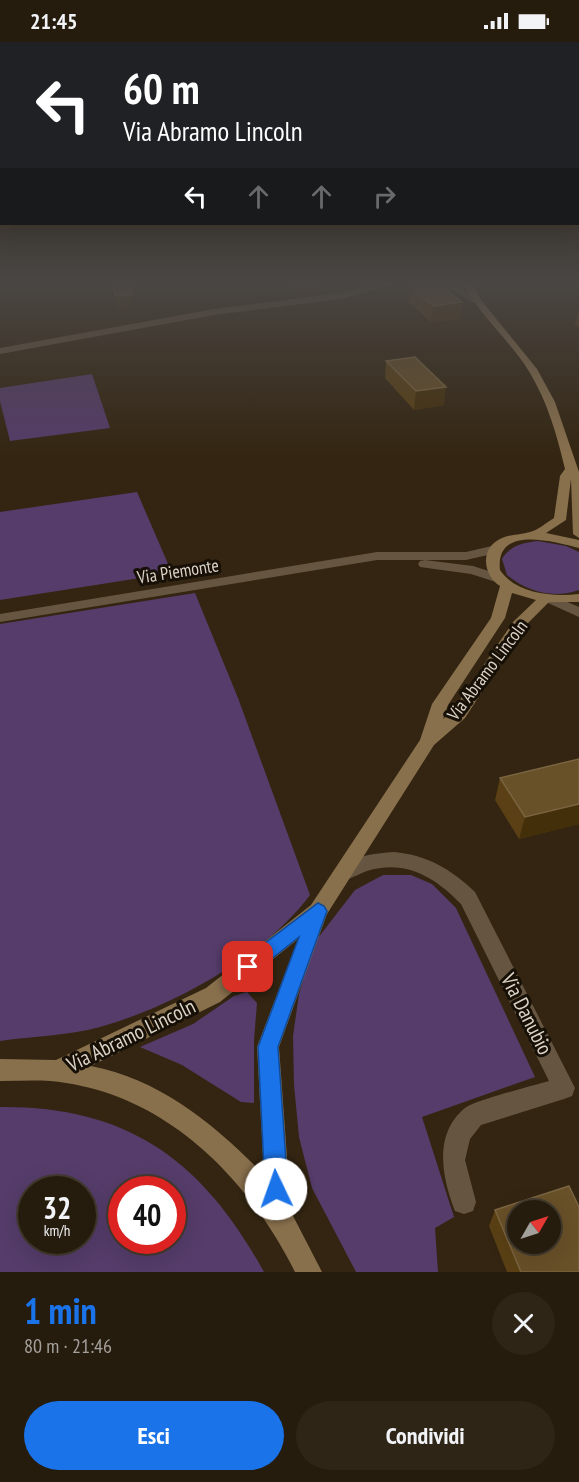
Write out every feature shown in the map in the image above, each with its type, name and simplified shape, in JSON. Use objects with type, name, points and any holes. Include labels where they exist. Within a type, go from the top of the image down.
[{"type":"street","points":[[6,341],[19,347]]},
{"type":"street","points":[[0,351],[50,341]]},
{"type":"street","points":[[510,341],[542,385],[562,434],[571,469],[578,480],[579,534]]},
{"type":"street","points":[[534,535],[560,520],[566,476],[571,469]]},
{"type":"street","points":[[579,544],[551,536],[518,537],[496,549],[491,559],[493,569],[503,582],[525,594],[549,599],[579,613]]},
{"type":"street","name":"Via Piemonte","points":[[0,618],[398,555],[466,556],[496,549]]},
{"type":"street","name":"Via Piemonte","points":[[363,560],[455,567],[503,582]]},
{"type":"street","name":"Via Abramo Lincoln","points":[[278,1213],[268,1047],[318,911],[428,741],[440,704],[498,618],[503,582]]},
{"type":"street","points":[[549,599],[579,598]]},
{"type":"street","name":"Via Abramo Lincoln","points":[[428,741],[459,714],[518,625],[549,599]]},
{"type":"street","name":"Via Danubio","points":[[343,873],[357,865],[383,860],[408,860],[432,867],[453,880],[468,898],[564,1088],[474,1116],[460,1134],[453,1160],[464,1202]]},
{"type":"street","name":"Via Abramo Lincoln","points":[[57,1071],[213,995],[318,911]]},
{"type":"street","points":[[0,1070],[57,1071],[99,1078],[130,1089],[178,1113],[214,1140],[248,1172],[278,1213],[309,1272]]},
{"type":"shaded area","points":[[92,374],[110,428],[10,441],[0,401],[0,388]]},
{"type":"shaded area","points":[[137,492],[172,573],[0,600],[0,512]]},
{"type":"shaded area","points":[[538,541],[566,546],[579,552],[579,590],[560,594],[541,592],[523,586],[507,575],[502,559],[505,554],[517,546]]},
{"type":"shaded area","points":[[195,593],[238,698],[310,895],[268,939],[243,958],[186,993],[157,1007],[88,1030],[0,1041],[0,624]]},
{"type":"shaded area","points":[[383,875],[411,875],[432,884],[456,908],[535,1077],[422,1117],[454,1217],[435,1228],[438,1272],[356,1272],[312,1188],[299,1137],[294,1085],[293,1036],[299,994],[314,943],[355,890]]},
{"type":"shaded area","points":[[247,992],[257,1003],[254,1040],[254,1103],[241,1102],[182,1065],[140,1047],[193,1024],[234,996]]},
{"type":"shaded area","points":[[0,1107],[46,1109],[87,1117],[124,1130],[158,1148],[188,1171],[215,1199],[240,1233],[264,1272],[0,1272]]},
{"type":"building","points":[[415,357],[446,387],[416,391],[386,361]]},
{"type":"building","points":[[579,759],[579,804],[525,817],[500,778]]},
{"type":"building","points":[[569,1186],[579,1207],[579,1272],[521,1272],[513,1254],[561,1254],[561,1200],[526,1200]]},
{"type":"building","points":[[507,1206],[507,1239],[495,1210]]},
{"type":"route","points":[[248,967],[318,911],[268,1047],[276,1189]]}]
